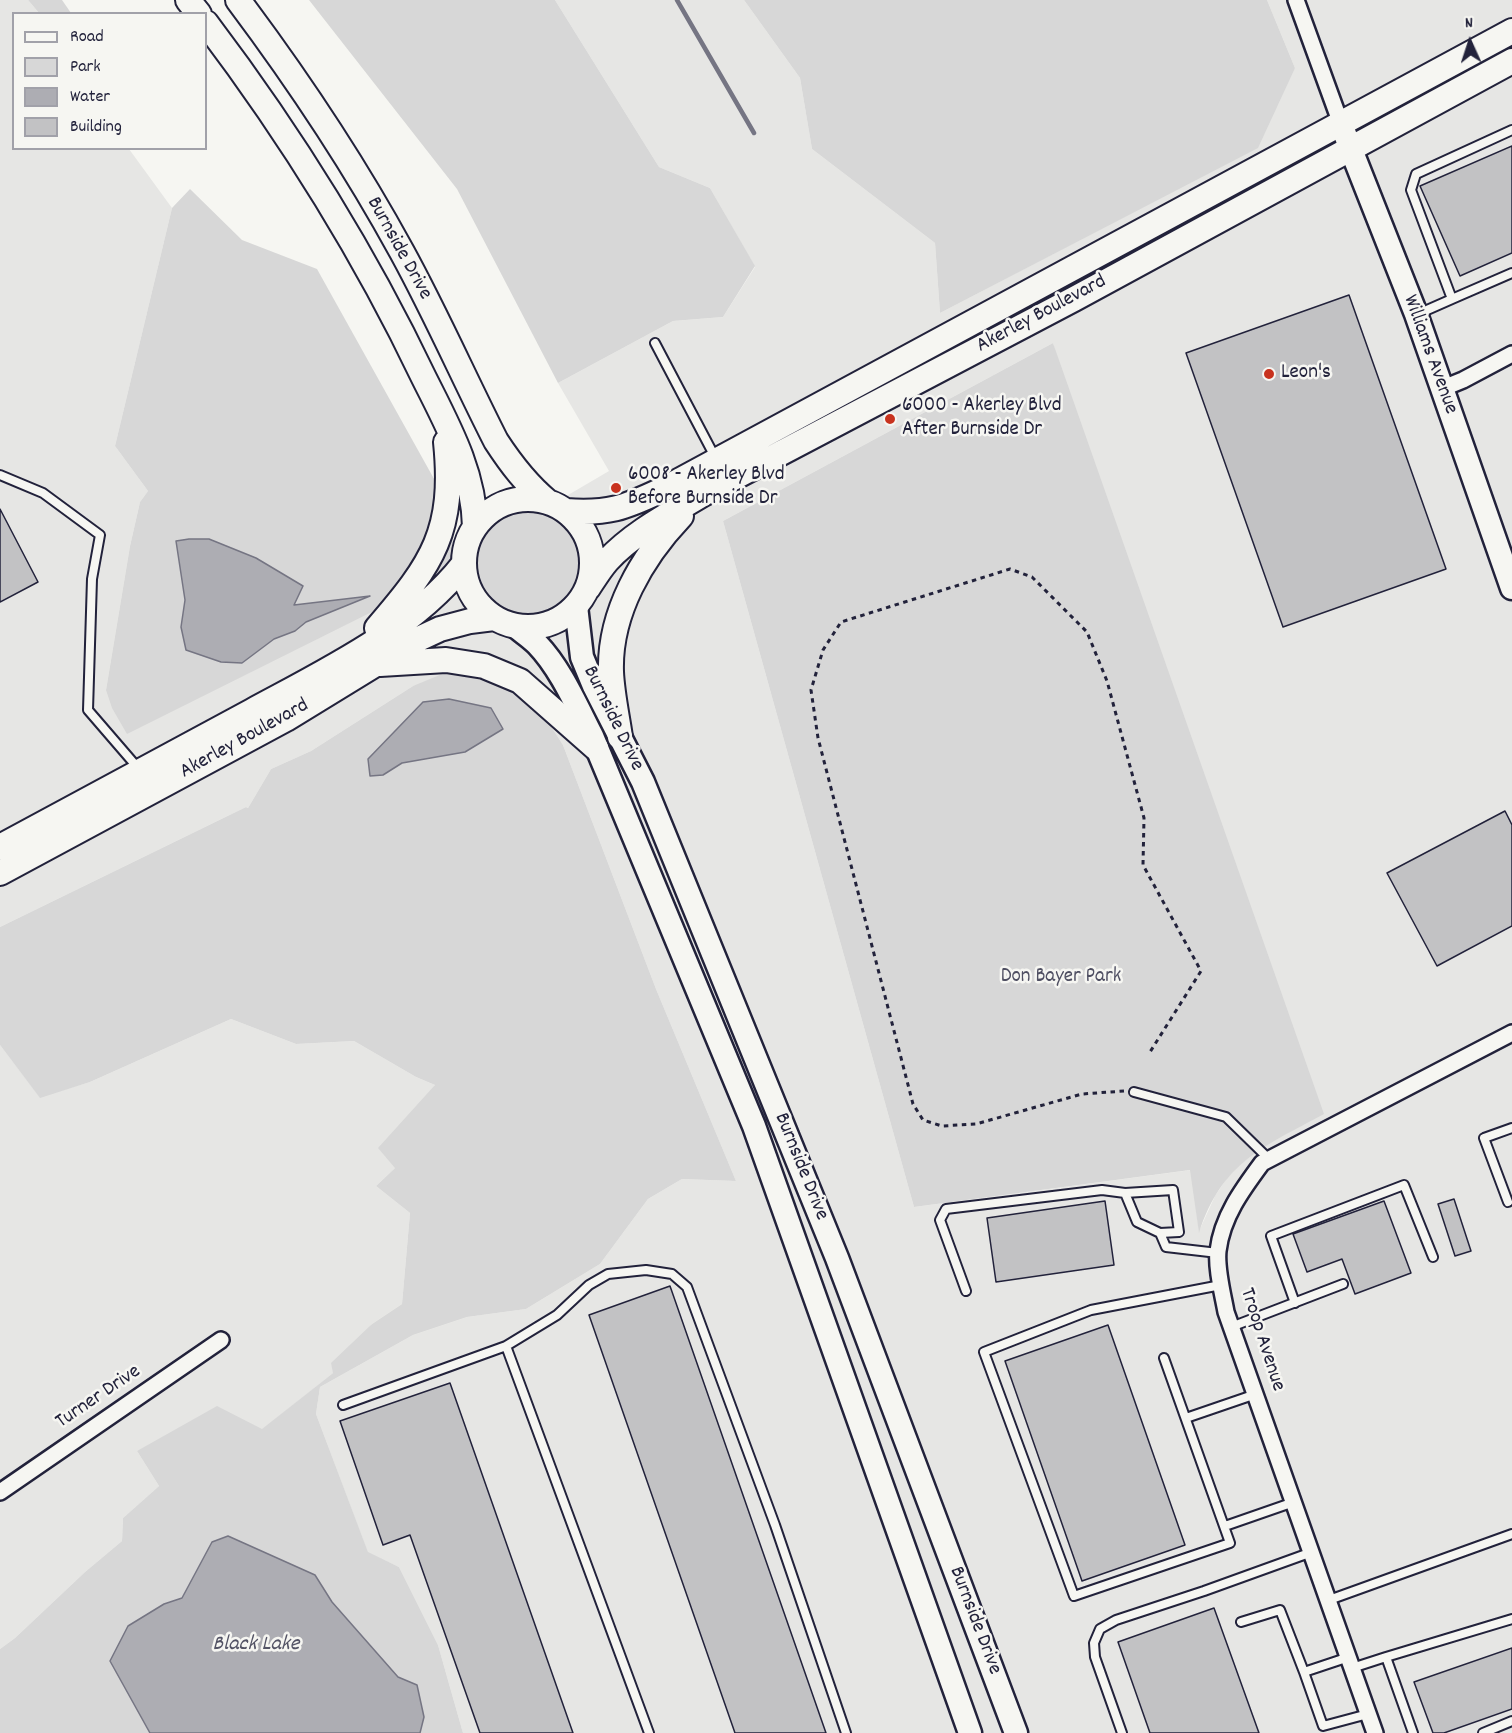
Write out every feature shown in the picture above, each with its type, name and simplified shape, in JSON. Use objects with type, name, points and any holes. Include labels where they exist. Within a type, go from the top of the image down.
[{"type":"main road","points":[[188,0],[197,12]]},
{"type":"main road","name":"Burnside Drive","points":[[238,0],[278,54],[346,155],[403,254],[496,441],[513,468],[531,488],[557,506]]},
{"type":"main road","name":"Burnside Drive","points":[[207,23],[246,75],[314,177],[410,348],[460,453],[470,484],[475,526]]},
{"type":"main road","name":"Akerley Boulevard","points":[[557,506],[593,513],[615,510],[662,490],[1512,31]]},
{"type":"main road","name":"Akerley Boulevard","points":[[582,597],[606,562],[626,543],[704,494],[1074,299],[1512,61]]},
{"type":"main road","name":"Williams Avenue","points":[[1341,124],[1416,314],[1512,588]]},
{"type":"main road","points":[[443,415],[449,493],[439,538],[425,568],[368,656],[446,660],[484,666],[519,681],[596,748]]},
{"type":"main road","points":[[620,737],[611,672],[614,642],[621,610],[636,576],[661,538],[704,494]]},
{"type":"main road","points":[[527,499],[557,506],[580,526],[590,544],[592,566],[582,597],[558,620],[548,624],[537,627],[504,622],[477,603],[467,586],[463,565],[466,545],[475,526],[489,512],[507,502],[527,499]]},
{"type":"main road","name":"Akerley Boulevard","points":[[0,873],[286,718],[368,656],[447,586],[463,565]]},
{"type":"main road","name":"Burnside Drive","points":[[582,597],[582,657],[643,782],[837,1258],[1016,1733]]},
{"type":"main road","name":"Akerley Boulevard","points":[[0,847],[317,676],[410,643],[440,629],[470,621],[504,622]]},
{"type":"main road","name":"Burnside Drive","points":[[504,622],[536,642],[550,659],[570,693],[596,748],[754,1126],[970,1733]]},
{"type":"street","points":[[1296,0],[1341,124]]},
{"type":"street","points":[[1441,389],[1512,354]]},
{"type":"street","name":"Troop Avenue","points":[[1375,1733],[1231,1327],[1221,1285],[1218,1253],[1226,1220],[1240,1192],[1262,1163],[1512,1033]]},
{"type":"street","name":"Turner Drive","points":[[0,1491],[221,1340]]},
{"type":"lane","points":[[1452,299],[1411,190],[1416,174],[1512,130]]},
{"type":"lane","points":[[1416,314],[1512,273]]},
{"type":"lane","points":[[656,343],[717,460]]},
{"type":"lane","points":[[0,475],[43,493],[100,535],[92,579],[88,710],[142,772]]},
{"type":"lane","points":[[1134,1092],[1226,1117],[1270,1160]]},
{"type":"lane","points":[[1508,1202],[1484,1138],[1512,1128]]},
{"type":"lane","points":[[1295,1303],[1271,1236],[1404,1185],[1433,1257]]},
{"type":"lane","points":[[966,1291],[940,1220],[946,1209],[1102,1190],[1125,1193],[1173,1190],[1179,1232],[1160,1233],[1137,1222],[1125,1193]]},
{"type":"lane","points":[[1160,1233],[1166,1247],[1218,1253]]},
{"type":"lane","points":[[343,1405],[506,1346],[557,1315],[589,1285],[608,1274],[646,1270],[672,1274],[687,1287],[775,1525],[846,1733]]},
{"type":"lane","points":[[1231,1327],[1343,1284]]},
{"type":"lane","points":[[1164,1358],[1230,1543],[1074,1596],[984,1352],[1091,1310],[1221,1285]]},
{"type":"lane","points":[[506,1346],[648,1733]]},
{"type":"lane","points":[[1186,1418],[1256,1394]]},
{"type":"lane","points":[[1225,1526],[1294,1502]]},
{"type":"lane","points":[[1329,1600],[1512,1534]]},
{"type":"lane","points":[[1122,1733],[1095,1657],[1094,1643],[1100,1629],[1116,1620],[1312,1552]]},
{"type":"lane","points":[[1241,1622],[1280,1610],[1324,1729],[1368,1713]]},
{"type":"lane","points":[[1304,1672],[1386,1657],[1512,1619]]},
{"type":"lane","points":[[1386,1657],[1413,1733]]},
{"type":"lane","points":[[1483,1733],[1512,1721]]},
{"type":"path","points":[[1134,1092],[1116,1090],[1082,1094],[976,1124],[942,1126],[923,1120],[913,1104],[818,738],[811,690],[823,650],[841,622],[1010,569],[1032,577],[1087,632],[1107,681],[1144,818],[1143,865],[1201,971],[1150,1052]]},
{"type":"shaded area","points":[[0,0],[28,0],[38,12],[12,12],[12,150],[130,150],[172,208],[115,446],[148,491],[140,502],[130,546],[106,690],[460,568],[517,525],[609,471],[558,383],[673,321],[723,317],[755,267],[710,188],[659,167],[555,0],[744,0],[800,78],[812,149],[935,243],[940,313],[1135,211],[1295,68],[1267,0],[1512,0],[1512,1733],[463,1733],[438,1645],[399,1567],[368,1553],[316,1414],[320,1387],[413,1335],[467,1317],[526,1309],[600,1264],[648,1199],[682,1179],[736,1181],[656,989],[563,745],[520,678],[413,686],[311,751],[271,769],[248,808],[0,927]],"holes":[[[1053,343],[1263,1147],[1239,1165],[1215,1196],[1199,1231],[1191,1170],[914,1207],[723,521]]]},
{"type":"shaded area","points":[[231,1019],[296,1044],[354,1041],[416,1077],[435,1085],[395,1168],[376,1186],[410,1213],[402,1304],[372,1324],[333,1373],[262,1430],[137,1451],[159,1486],[123,1518],[122,1541],[0,1649],[0,1045],[40,1097],[90,1082]]},
{"type":"green space","points":[[28,0],[62,0],[70,12],[38,12]]},
{"type":"green space","points":[[309,0],[555,0],[659,167],[710,188],[755,266],[723,317],[673,321],[558,383],[457,189]]},
{"type":"green space","points":[[744,0],[1267,0],[1295,68],[1258,148],[940,313],[935,243],[812,149],[800,78]]},
{"type":"green space","points":[[190,189],[242,240],[317,269],[438,486],[460,568],[127,734],[112,708],[106,690],[130,546],[140,502],[148,491],[115,446],[172,208]],"holes":[[[189,539],[256,558],[303,586],[293,605],[367,597],[306,622],[295,631],[274,639],[242,663],[181,627],[185,600],[176,541]]]},
{"type":"green space","name":"Don Bayer Park","points":[[1053,343],[1324,1114],[1247,1159],[1220,1189],[1208,1209],[1199,1233],[1190,1170],[914,1207],[723,521]]},
{"type":"green space","points":[[526,502],[547,506],[565,519],[578,537],[582,558],[578,579],[565,597],[547,610],[526,614],[505,610],[487,597],[474,579],[470,558],[474,537],[487,519],[505,506]]},
{"type":"green space","points":[[476,660],[520,678],[563,745],[656,989],[736,1181],[682,1179],[648,1199],[600,1264],[526,1309],[467,1317],[413,1335],[320,1387],[316,1414],[368,1552],[399,1567],[438,1645],[463,1733],[420,1733],[424,1717],[417,1685],[398,1677],[332,1602],[315,1575],[228,1536],[212,1542],[182,1598],[164,1604],[126,1689],[150,1733],[0,1733],[0,1649],[122,1541],[123,1518],[159,1486],[137,1451],[217,1406],[262,1429],[333,1373],[331,1363],[372,1324],[402,1304],[410,1213],[376,1186],[395,1168],[378,1148],[435,1085],[416,1077],[354,1041],[296,1044],[231,1019],[90,1082],[40,1098],[0,1045],[0,927],[248,808],[271,769],[311,751],[413,686]],"holes":[[[423,702],[503,729],[465,752],[402,763],[383,775],[370,776],[402,726]]]},
{"type":"water","points":[[209,539],[256,558],[303,586],[294,605],[370,596],[306,622],[295,631],[274,639],[242,663],[221,662],[186,650],[181,627],[185,600],[176,541]]},
{"type":"water","points":[[449,699],[491,708],[503,729],[465,752],[402,763],[383,775],[370,776],[368,759],[423,702]]},
{"type":"water","name":"Black Lake","points":[[228,1536],[315,1575],[332,1602],[398,1677],[417,1685],[424,1717],[420,1733],[150,1733],[110,1661],[128,1626],[164,1604],[182,1598],[212,1542]]},
{"type":"building","points":[[1512,146],[1512,253],[1460,276],[1420,186]]},
{"type":"building","points":[[1349,295],[1446,569],[1283,627],[1186,353]]},
{"type":"building","points":[[0,509],[38,582],[0,602]]},
{"type":"building","points":[[1505,811],[1512,825],[1512,926],[1437,966],[1387,873]]},
{"type":"building","points":[[1454,1199],[1471,1251],[1455,1256],[1438,1204]]},
{"type":"building","points":[[1105,1201],[1114,1265],[996,1282],[987,1218]]},
{"type":"building","points":[[1384,1201],[1411,1273],[1355,1294],[1342,1259],[1307,1272],[1293,1234]]},
{"type":"building","points":[[670,1286],[826,1733],[735,1733],[589,1315]]},
{"type":"building","points":[[1108,1325],[1185,1545],[1082,1581],[1005,1361]]},
{"type":"building","points":[[450,1383],[573,1733],[480,1733],[410,1535],[383,1545],[340,1421]]},
{"type":"building","points":[[1214,1608],[1259,1733],[1150,1733],[1118,1642]]},
{"type":"building","points":[[1512,1648],[1512,1709],[1444,1733],[1433,1733],[1414,1682]]},
{"type":"waterway","points":[[677,0],[754,133]]},
{"type":"place","name":"Leon's","points":[[1269,374]]},
{"type":"place","name":"6000 - Akerley Blvd After Burnside Dr","points":[[890,419]]},
{"type":"place","name":"6008 - Akerley Blvd Before Burnside Dr","points":[[616,488]]}]
